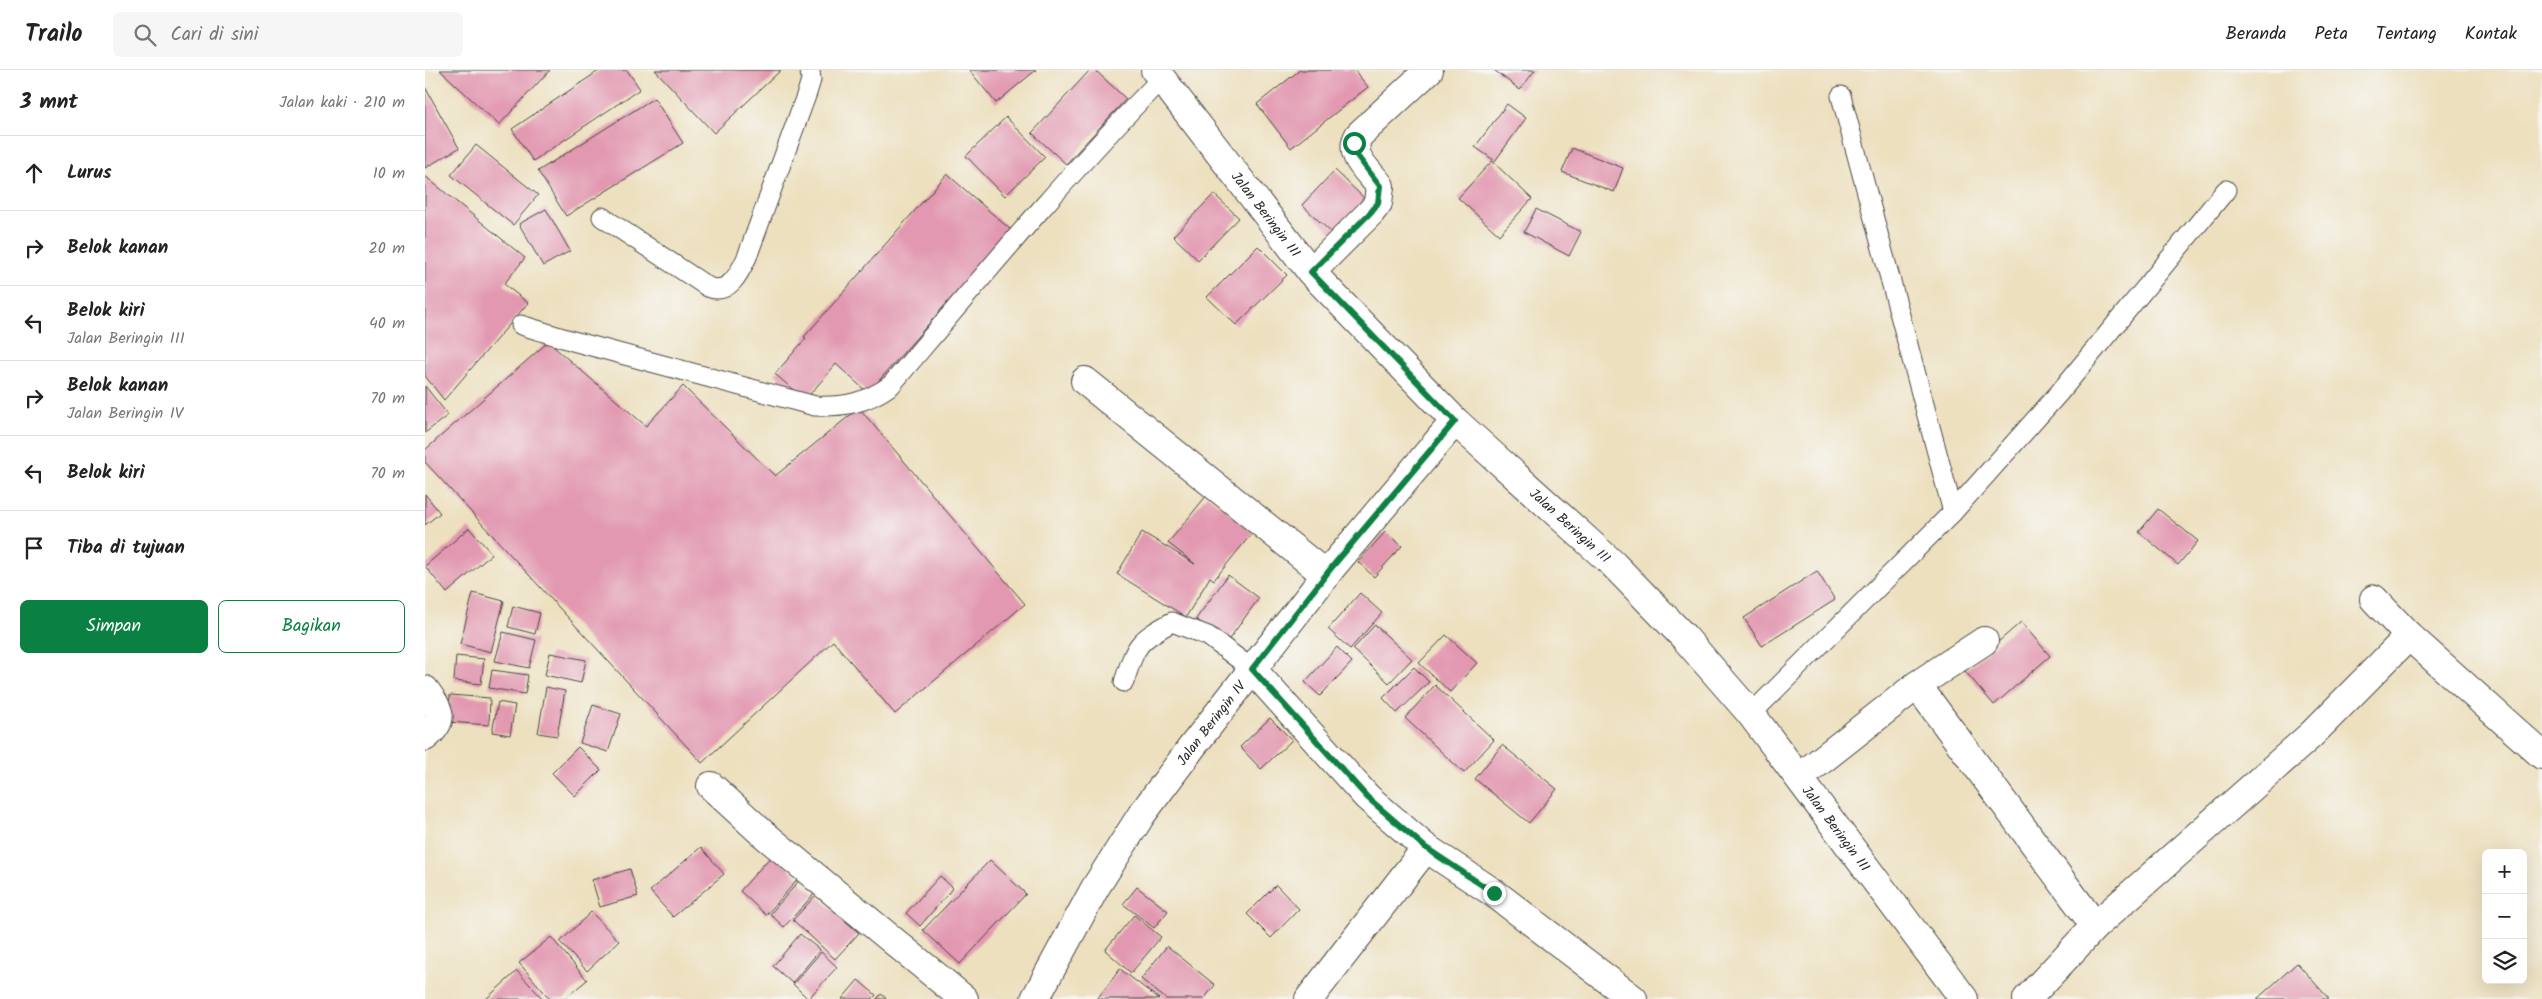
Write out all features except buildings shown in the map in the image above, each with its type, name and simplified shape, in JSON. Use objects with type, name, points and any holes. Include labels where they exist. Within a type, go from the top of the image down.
[{"type":"street","points":[[1311,272],[1378,203],[1380,186],[1355,153],[1354,143],[1359,135],[1429,70]]},
{"type":"street","name":"Jalan Beringin III","points":[[1158,74],[1311,272],[1455,421],[1613,564],[1684,637],[1751,714],[1800,777],[1964,999]]},
{"type":"street","points":[[1085,381],[1325,575]]},
{"type":"street","name":"Jalan Beringin IV","points":[[1035,999],[1095,888],[1143,814],[1325,575],[1455,421]]},
{"type":"street","points":[[2375,599],[2409,636],[2542,755]]},
{"type":"street","points":[[2027,999],[2095,926],[2311,735],[2409,636]]},
{"type":"street","points":[[1800,777],[1917,685],[1984,641]]},
{"type":"street","points":[[1252,669],[1367,797],[1426,848],[1494,893],[1633,999]]},
{"type":"street","points":[[1917,685],[2095,926]]},
{"type":"street","points":[[425,690],[433,702],[439,718],[437,725],[425,737]]},
{"type":"street","points":[[711,786],[761,832],[964,999]]},
{"type":"street","points":[[1309,999],[1426,848]]},
{"type":"lane","points":[[602,218],[709,287],[715,289],[726,286],[739,273],[747,257],[807,93],[811,80],[809,70]]},
{"type":"lane","points":[[521,324],[573,341],[815,406],[841,407],[861,402],[875,396],[891,385],[1158,74]]},
{"type":"lane","points":[[1841,96],[1953,512]]},
{"type":"lane","points":[[1751,714],[1953,512],[2059,393],[2226,190]]},
{"type":"lane","points":[[1124,682],[1131,659],[1141,640],[1172,622],[1208,636],[1252,669]]},
{"type":"route","points":[[1354,143],[1355,153],[1380,186],[1381,192],[1378,203],[1311,272],[1455,421],[1332,567],[1252,669],[1367,797],[1426,848],[1494,893]]}]
